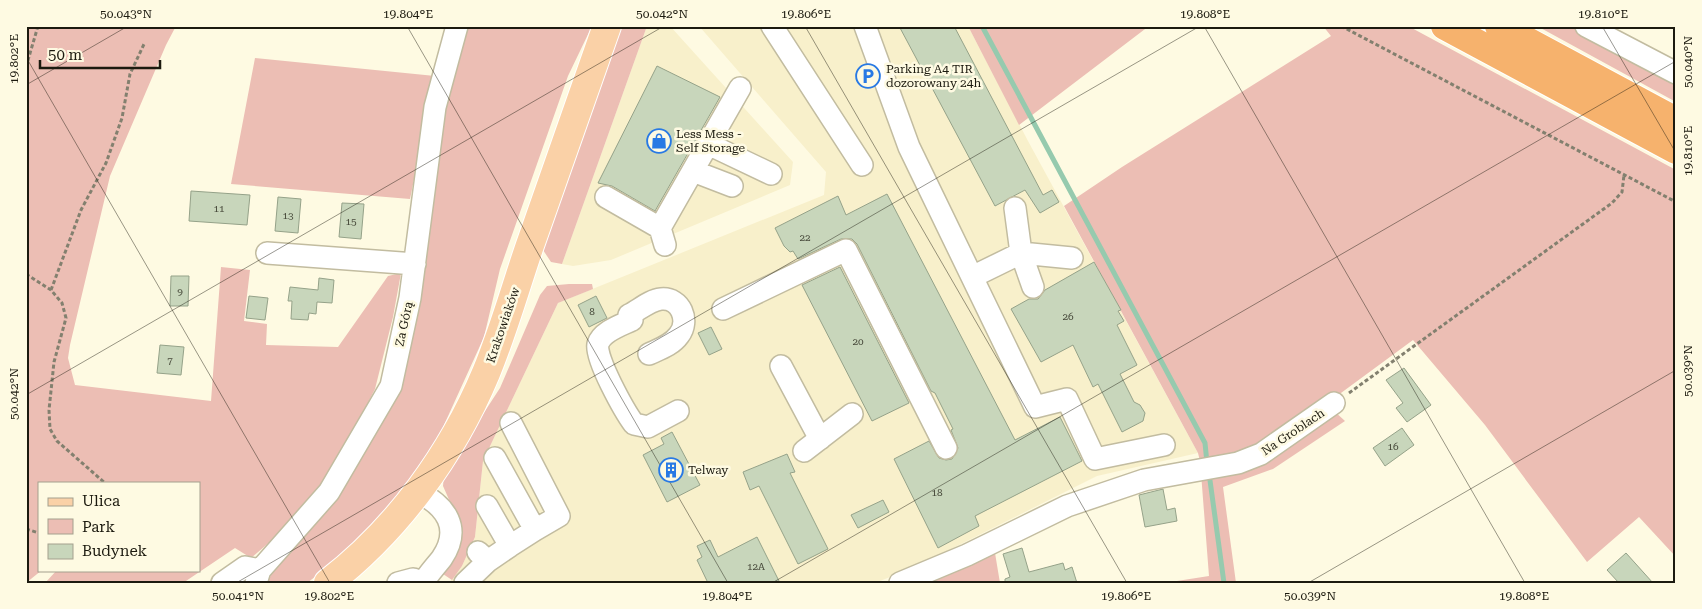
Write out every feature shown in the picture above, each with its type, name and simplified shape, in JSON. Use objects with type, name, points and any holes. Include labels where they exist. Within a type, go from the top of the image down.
[{"type":"highway","points":[[1445,26],[1676,150]]},
{"type":"highway","points":[[1499,26],[1676,121]]},
{"type":"main road","name":"Krakowiaków","points":[[328,583],[363,552],[418,492],[453,438],[486,374],[607,26]]},
{"type":"street","name":"Za Górą","points":[[258,576],[329,492],[391,386],[410,298],[435,107],[457,26]]},
{"type":"street","points":[[772,26],[862,166]]},
{"type":"street","points":[[865,26],[909,147],[1035,407],[1067,399],[1096,459],[1164,445]]},
{"type":"street","points":[[1586,26],[1676,73]]},
{"type":"street","points":[[606,197],[663,237],[693,171],[740,88]]},
{"type":"street","points":[[708,144],[771,174]]},
{"type":"street","points":[[693,171],[732,186]]},
{"type":"street","points":[[1015,208],[1021,252],[1033,287]]},
{"type":"street","points":[[723,309],[846,250],[946,448]]},
{"type":"street","points":[[972,277],[1021,252],[1072,258]]},
{"type":"street","points":[[267,253],[415,264]]},
{"type":"street","points":[[650,354],[667,345],[681,334],[684,317],[682,310],[669,300],[661,299],[601,338],[598,344],[599,358],[634,424],[648,427],[678,411]]},
{"type":"street","points":[[781,366],[812,445],[852,414]]},
{"type":"street","name":"Na Groblach","points":[[900,583],[967,555],[1068,506],[1144,480],[1238,463],[1261,454],[1334,403]]},
{"type":"street","points":[[465,583],[483,557],[510,546],[534,530],[567,513],[511,422]]},
{"type":"street","points":[[495,458],[534,530]]},
{"type":"street","points":[[398,583],[413,579],[424,582],[442,557],[451,536],[450,524],[435,500],[418,492]]},
{"type":"street","points":[[487,506],[510,546]]},
{"type":"street","points":[[222,583],[246,568],[258,576]]},
{"type":"path","points":[[26,67],[38,26]]},
{"type":"path","points":[[1341,26],[1676,202]]},
{"type":"path","points":[[51,290],[81,210],[106,163],[122,118],[130,74],[145,42]]},
{"type":"path","name":"Na Groblach","points":[[1334,403],[1612,203],[1622,192],[1624,175]]},
{"type":"path","points":[[26,274],[51,290],[62,303],[66,318],[54,362],[49,410],[50,429],[57,441],[105,482]]},
{"type":"path","points":[[26,529],[38,533]]},
{"type":"shaded area","points":[[647,26],[670,26],[793,162],[790,185],[611,260],[573,266],[562,264]]},
{"type":"shaded area","points":[[699,26],[968,26],[1028,141],[1198,453],[1097,476],[915,567],[875,583],[449,583],[462,566],[475,537],[483,461],[558,303],[824,195],[826,172]]},
{"type":"green space","points":[[26,26],[176,26],[166,45],[110,176],[70,345],[68,358],[75,385],[211,401],[221,267],[250,270],[244,321],[267,324],[266,345],[338,347],[388,276],[401,273],[393,317],[375,389],[327,478],[278,535],[251,558],[235,548],[200,572],[200,482],[38,482],[38,572],[40,572],[26,583]]},
{"type":"green space","points":[[463,26],[592,26],[568,76],[500,269],[484,337],[439,436],[396,499],[347,552],[307,583],[260,583],[398,380],[445,98]]},
{"type":"green space","points":[[621,26],[647,26],[562,264],[551,262],[543,250]]},
{"type":"green space","points":[[968,26],[1149,26],[1019,125]]},
{"type":"green space","points":[[1323,26],[1408,26],[1676,170],[1676,557],[1639,517],[1587,562],[1485,425],[1413,340],[1273,443],[1201,465],[1198,453],[1064,206],[1122,167],[1331,36]]},
{"type":"green space","points":[[1537,26],[1580,26],[1676,78],[1676,102]]},
{"type":"green space","points":[[255,58],[435,76],[410,199],[231,184]]},
{"type":"green space","points":[[592,284],[593,289],[558,303],[483,461],[475,537],[462,566],[452,580],[440,572],[458,520],[443,486],[444,474],[500,388],[540,295],[547,286]]},
{"type":"green space","points":[[1333,410],[1345,421],[1273,469],[1223,487],[1236,583],[1164,583],[1209,576],[1201,473]]},
{"type":"green space","points":[[994,547],[1000,583],[911,583]]},
{"type":"green space","points":[[55,572],[199,572],[183,583],[45,583]]},
{"type":"building","points":[[899,26],[954,26],[1043,195],[1052,190],[1059,202],[1040,213],[1025,190],[995,206]]},
{"type":"building","name":"Less Mess - Self Storage","points":[[657,66],[720,97],[655,211],[612,186],[598,183]]},
{"type":"building","points":[[191,191],[250,195],[247,225],[189,221]]},
{"type":"building","points":[[887,194],[1015,440],[1060,417],[1082,461],[975,516],[979,526],[938,548],[894,459],[929,441],[939,458],[952,459],[958,448],[951,430],[953,429],[935,393],[931,391],[857,244],[852,239],[841,239],[798,259],[793,251],[790,252],[784,246],[775,228],[838,196],[846,215]]},
{"type":"building","points":[[278,197],[301,199],[298,233],[275,231]]},
{"type":"building","points":[[342,203],[364,204],[361,239],[339,237]]},
{"type":"building","points":[[1094,262],[1121,310],[1118,311],[1124,321],[1117,325],[1137,365],[1120,374],[1134,402],[1140,405],[1145,413],[1143,421],[1122,432],[1098,384],[1093,387],[1073,345],[1041,362],[1011,309],[1029,299],[1038,299],[1045,290]]},
{"type":"building","points":[[840,267],[909,403],[872,421],[802,285]]},
{"type":"building","points":[[171,276],[189,276],[188,306],[170,306]]},
{"type":"building","points":[[319,278],[334,280],[332,303],[317,302],[316,314],[309,313],[308,320],[291,319],[292,301],[288,301],[290,287],[318,290]]},
{"type":"building","points":[[249,296],[268,298],[265,320],[246,318]]},
{"type":"building","points":[[596,296],[607,318],[589,327],[578,305]]},
{"type":"building","points":[[711,327],[722,349],[709,355],[698,333]]},
{"type":"building","points":[[160,345],[184,347],[181,375],[157,373]]},
{"type":"building","points":[[1404,368],[1431,405],[1407,422],[1396,408],[1403,403],[1386,380]]},
{"type":"building","points":[[1402,428],[1414,445],[1385,466],[1373,448]]},
{"type":"building","name":"Telway","points":[[672,432],[700,485],[667,502],[643,455],[664,444],[661,438]]},
{"type":"building","points":[[787,454],[795,472],[790,473],[828,549],[798,564],[759,486],[750,490],[743,472]]},
{"type":"building","points":[[1163,489],[1167,510],[1175,508],[1177,521],[1145,527],[1139,495]]},
{"type":"building","points":[[883,500],[889,512],[858,528],[851,515]]},
{"type":"building","points":[[757,537],[780,583],[708,583],[697,560],[702,557],[697,546],[710,540],[718,557]]},
{"type":"building","points":[[1022,548],[1029,572],[1063,563],[1065,570],[1072,567],[1077,583],[1005,583],[1005,579],[1010,577],[1003,554]]},
{"type":"building","points":[[1626,553],[1653,583],[1619,583],[1607,570]]},
{"type":"waterway","points":[[982,26],[1205,443],[1207,463]]},
{"type":"waterway","points":[[1209,473],[1224,583]]},
{"type":"place","name":"Parking A4 TIR dozorowany 24h","points":[[868,76]]},
{"type":"place","name":"Less Mess - Self Storage","points":[[659,141]]},
{"type":"place","name":"Telway","points":[[671,470]]}]
